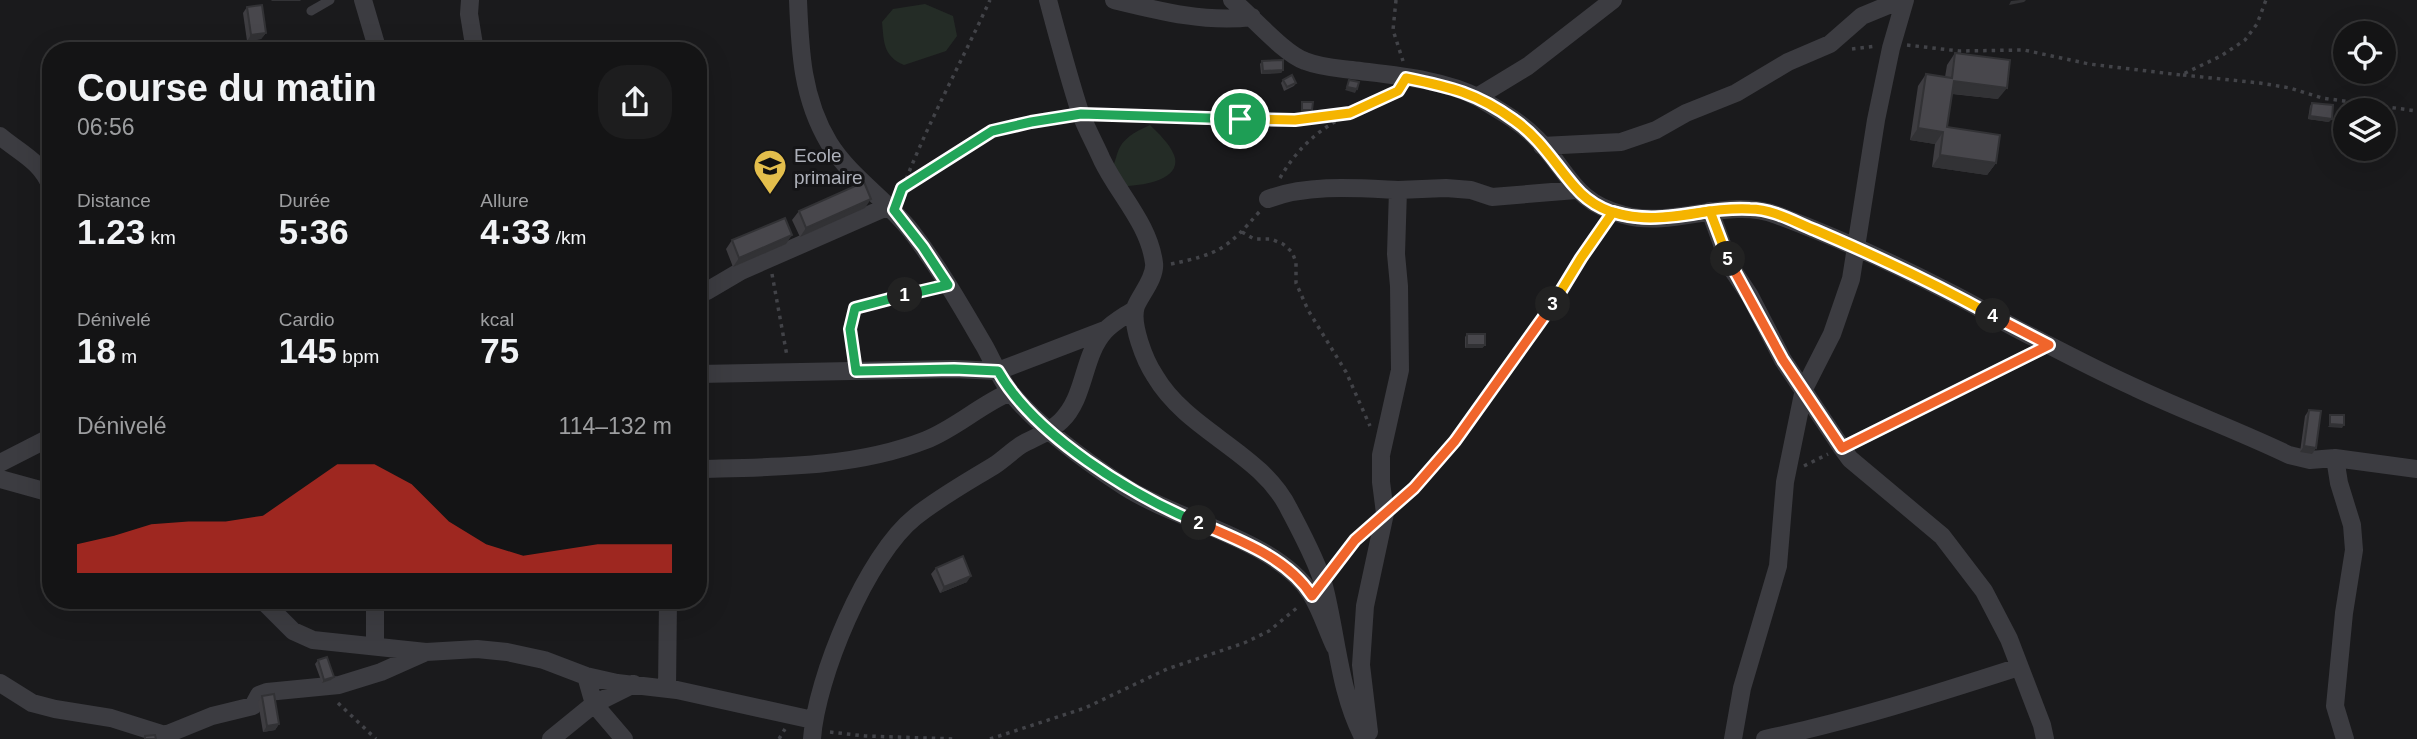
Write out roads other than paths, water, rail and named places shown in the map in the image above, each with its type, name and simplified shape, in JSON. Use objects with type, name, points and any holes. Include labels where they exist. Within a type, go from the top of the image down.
[{"type":"street","points":[[363,0],[376,42]]},
{"type":"street","points":[[470,0],[469,14],[474,42]]},
{"type":"street","points":[[798,0],[801,66],[810,102],[829,143],[849,168],[892,208],[923,247],[1010,392],[1049,431],[1126,487],[1166,510],[1237,539],[1282,564],[1317,590]]},
{"type":"street","points":[[707,374],[954,369],[998,371],[1105,330],[1135,309],[1155,267],[1150,246],[1136,214],[1108,171],[1081,114],[1048,0]]},
{"type":"street","points":[[1114,0],[1176,15],[1236,19],[1241,6],[1285,48],[1303,61],[1459,89],[1476,97],[1515,120],[1542,146],[1576,190],[1601,208],[1628,217],[1668,219],[1710,211],[1751,208],[1774,213],[1856,247],[1951,293],[2135,388],[2289,455],[2310,460],[2335,458],[2417,469]]},
{"type":"street","points":[[1476,97],[1528,66],[1613,0]]},
{"type":"street","points":[[1542,146],[1621,142],[1656,131],[1686,113],[1736,93],[1788,62],[1830,44],[1862,16],[1903,0]]},
{"type":"street","points":[[1733,739],[1742,688],[1778,566],[1786,474],[1804,389],[1832,334],[1851,279],[1877,120],[1903,0]]},
{"type":"street","points":[[0,136],[42,169]]},
{"type":"street","points":[[1268,199],[1279,195],[1348,187],[1398,190],[1446,188],[1471,190],[1492,197],[1576,190]]},
{"type":"street","points":[[1370,739],[1364,698],[1362,653],[1365,606],[1385,513],[1381,456],[1400,370],[1396,254],[1398,190]]},
{"type":"street","points":[[707,291],[741,271],[892,208]]},
{"type":"street","points":[[1710,211],[1730,267],[1749,296],[1783,360],[1842,448],[1850,459],[1942,536],[1984,591],[2009,639],[2045,739]]},
{"type":"street","points":[[1135,309],[1137,335],[1154,376],[1177,405],[1276,486],[1288,506],[1363,739]]},
{"type":"street","points":[[271,609],[293,631],[313,640],[426,652],[477,649],[507,652],[544,660],[586,676],[667,689],[813,729],[823,685],[858,594],[903,529],[914,517],[1019,446],[1049,431],[1063,419],[1077,398],[1094,347],[1105,330]]},
{"type":"street","points":[[707,470],[802,466],[892,450],[941,433],[989,401],[1010,392]]},
{"type":"street","points":[[0,463],[42,442]]},
{"type":"street","points":[[2335,458],[2339,483],[2352,526],[2354,550],[2344,613],[2335,706],[2345,739]]},
{"type":"street","points":[[0,479],[42,491]]},
{"type":"street","points":[[375,609],[375,646]]},
{"type":"street","points":[[667,689],[668,609]]},
{"type":"street","points":[[0,683],[32,702],[55,709],[111,718],[165,735],[212,716],[253,706],[259,695],[267,692],[279,689],[316,689],[359,680],[426,652]]},
{"type":"street","points":[[1765,739],[1881,711],[2020,667]]},
{"type":"street","points":[[586,676],[594,704],[624,739]]},
{"type":"street","points":[[551,739],[594,704],[634,684]]},
{"type":"lane","points":[[312,11],[330,0]]},
{"type":"place","name":"Ecole primaire","points":[[770,196]]}]
